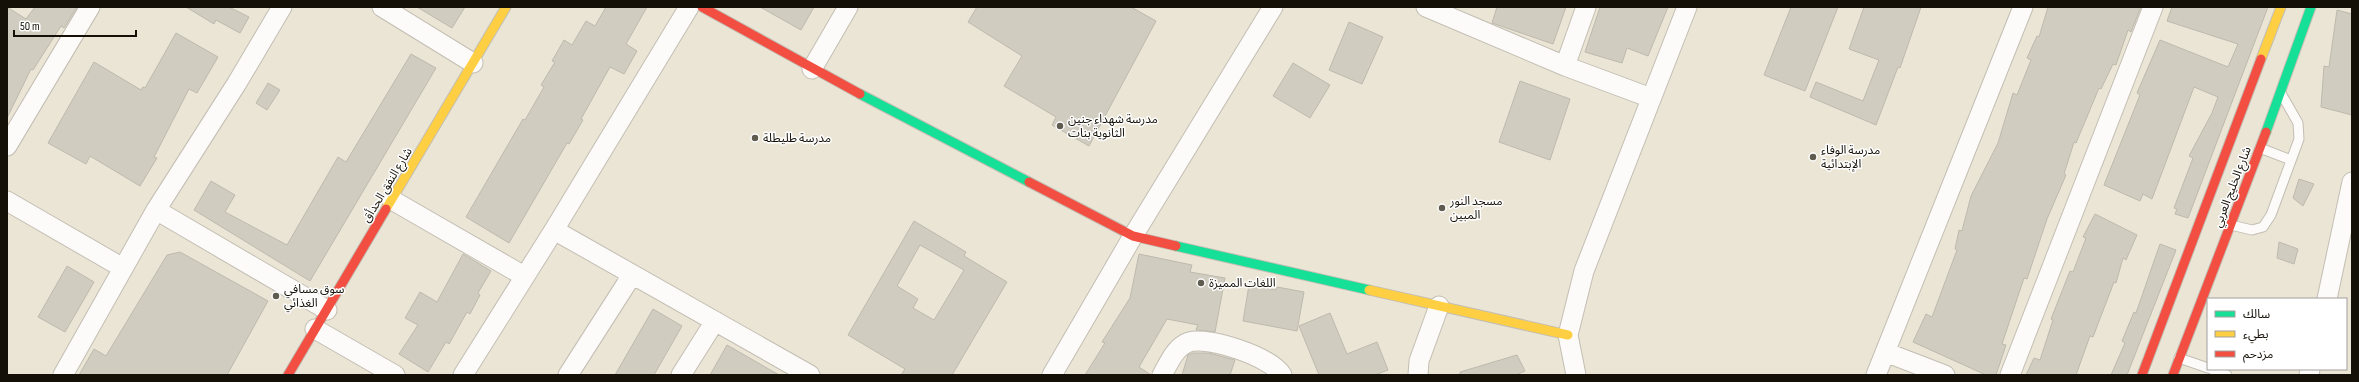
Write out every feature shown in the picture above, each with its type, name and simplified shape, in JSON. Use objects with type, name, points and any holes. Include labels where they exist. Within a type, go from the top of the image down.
[{"type":"main road","name":"شارع النفق الحدأق","points":[[288,375],[506,7]]},
{"type":"main road","points":[[702,7],[812,69],[1133,236],[1568,335]]},
{"type":"main road","name":"شارع الخليج العربي","points":[[2142,375],[2281,7]]},
{"type":"main road","name":"شارع الخليج العربي","points":[[2173,375],[2281,94],[2311,7]]},
{"type":"street","points":[[7,146],[90,7]]},
{"type":"street","points":[[63,375],[156,210],[237,83],[282,7]]},
{"type":"street","points":[[382,7],[473,63]]},
{"type":"street","points":[[463,375],[554,230],[689,7]]},
{"type":"street","points":[[812,69],[848,7]]},
{"type":"street","points":[[1052,375],[1133,236],[1273,7]]},
{"type":"street","points":[[1426,7],[1565,66],[1651,98]]},
{"type":"street","points":[[1565,66],[1586,7]]},
{"type":"street","points":[[1576,375],[1568,335],[1584,271],[1687,7]]},
{"type":"street","points":[[1876,375],[2023,7]]},
{"type":"street","points":[[2010,375],[2152,7]]},
{"type":"street","points":[[2327,298],[2352,182]]},
{"type":"street","points":[[392,200],[524,276]]},
{"type":"street","points":[[7,201],[123,268]]},
{"type":"street","points":[[156,210],[327,310]]},
{"type":"street","points":[[554,230],[810,375]]},
{"type":"street","points":[[568,375],[632,274]]},
{"type":"street","points":[[1418,375],[1420,361],[1439,306]]},
{"type":"street","points":[[681,375],[715,321]]},
{"type":"street","points":[[315,329],[395,375]]},
{"type":"street","points":[[1162,375],[1178,348],[1190,342],[1217,343],[1265,360],[1278,369],[1282,375]]},
{"type":"street","points":[[1885,352],[1945,375]]},
{"type":"lane","points":[[2230,225],[2252,230],[2263,227],[2271,215],[2298,139],[2298,123],[2281,94]]},
{"type":"lane","points":[[2260,148],[2291,160]]},
{"type":"lane","points":[[2180,358],[2207,367]]},
{"type":"lane","points":[[2214,370],[2227,375]]},
{"type":"building","points":[[7,7],[26,19],[35,7],[77,7],[64,28],[61,26],[33,70],[31,69],[7,118]]},
{"type":"building","points":[[186,7],[229,7],[249,17],[240,33],[216,20],[214,24]]},
{"type":"building","points":[[417,7],[465,7],[452,28]]},
{"type":"building","points":[[606,7],[647,7],[626,44],[637,51],[624,74],[610,67],[581,119],[583,120],[569,144],[567,143],[509,243],[466,217],[523,119],[525,120],[544,87],[541,85],[555,62],[552,61],[564,40],[572,45],[586,21],[595,26]]},
{"type":"building","points":[[760,7],[814,7],[801,30]]},
{"type":"building","points":[[977,7],[1131,7],[1156,21],[1089,146],[1052,125],[1056,117],[1004,86],[1022,56],[968,22]]},
{"type":"building","points":[[1497,7],[1566,7],[1553,44],[1492,23]]},
{"type":"building","points":[[1600,7],[1668,7],[1648,56],[1627,48],[1622,63],[1585,52]]},
{"type":"building","points":[[1791,7],[1838,7],[1805,91],[1764,75]]},
{"type":"building","points":[[1864,7],[1921,7],[1900,68],[1898,67],[1876,125],[1810,97],[1816,82],[1863,101],[1879,60],[1849,49]]},
{"type":"building","points":[[2048,7],[2141,7],[2131,32],[2128,30],[2116,65],[2113,64],[2101,89],[2099,88],[2076,143],[2074,142],[2064,174],[2066,175],[2047,219],[2027,279],[2024,278],[2002,344],[2006,345],[1996,375],[1986,375],[1913,342],[1926,314],[1932,317],[1957,250],[1955,249],[1959,230],[1962,231],[1971,196],[1998,143],[2013,93],[2017,95],[2031,60],[2027,58],[2037,36],[2039,37]]},
{"type":"building","points":[[2172,7],[2268,7],[2188,218],[2175,214],[2177,209],[2174,208],[2193,158],[2189,156],[2212,113],[2218,97],[2194,87],[2152,199],[2143,194],[2140,201],[2104,185],[2140,95],[2137,93],[2160,40],[2228,67],[2238,44],[2167,21]]},
{"type":"building","points":[[2337,10],[2352,14],[2352,115],[2321,107],[2324,66],[2329,67]]},
{"type":"building","points":[[1349,22],[1383,37],[1362,84],[1329,70]]},
{"type":"building","points":[[176,33],[218,57],[197,93],[189,89],[154,157],[157,158],[140,186],[90,156],[86,164],[48,143],[94,62],[141,90],[143,87],[145,88]]},
{"type":"building","points":[[411,54],[436,68],[310,281],[194,210],[211,181],[235,195],[225,212],[287,245],[338,157],[346,162]]},
{"type":"building","points":[[1293,63],[1330,85],[1310,118],[1273,96]]},
{"type":"building","points":[[1520,81],[1570,99],[1550,160],[1499,142]]},
{"type":"building","points":[[268,83],[280,90],[267,110],[256,103]]},
{"type":"building","points":[[2299,179],[2314,184],[2303,206],[2293,198]]},
{"type":"building","points":[[2095,214],[2137,235],[2126,260],[2123,258],[2116,283],[2114,282],[2093,337],[2090,336],[2076,375],[2026,375],[2034,358],[2040,360],[2053,320],[2051,319],[2070,271],[2073,272],[2086,238],[2083,237]]},
{"type":"building","points":[[914,221],[966,252],[964,256],[1007,282],[952,375],[901,375],[905,369],[848,335]],"holes":[[[920,245],[964,270],[934,320],[913,308],[918,299],[897,286]]]},
{"type":"building","points":[[2279,242],[2298,249],[2294,264],[2277,258]]},
{"type":"building","points":[[2160,244],[2176,250],[2127,375],[2111,375],[2125,343],[2122,341],[2134,312],[2136,313]]},
{"type":"building","points":[[180,252],[268,301],[227,375],[79,375],[94,349],[106,356],[167,255]]},
{"type":"building","points":[[463,254],[491,271],[478,293],[480,295],[470,314],[467,312],[449,344],[446,342],[428,372],[399,354],[418,325],[405,318],[420,292],[437,302]]},
{"type":"building","points":[[1139,254],[1192,265],[1190,272],[1225,278],[1215,332],[1196,330],[1198,325],[1167,319],[1139,367],[1151,375],[1085,375],[1105,343],[1102,342],[1130,298]]},
{"type":"building","points":[[67,266],[94,282],[65,332],[38,317]]},
{"type":"building","points":[[1249,285],[1276,290],[1277,287],[1304,292],[1297,331],[1243,321]]},
{"type":"building","points":[[653,309],[682,326],[654,375],[615,375]]},
{"type":"building","points":[[1330,313],[1347,354],[1377,342],[1388,370],[1375,375],[1319,375],[1299,326]]},
{"type":"building","points":[[727,345],[779,375],[710,375]]},
{"type":"building","points":[[1192,353],[1209,353],[1235,360],[1230,375],[1182,375],[1188,355]]},
{"type":"building","points":[[1517,355],[1525,371],[1516,375],[1460,375],[1460,372]]},
{"type":"traffic: fast","points":[[2266,132],[2311,7]]},
{"type":"traffic: fast","points":[[860,94],[1029,182]]},
{"type":"traffic: fast","points":[[1176,246],[1369,290]]},
{"type":"traffic: slow","points":[[386,209],[506,7]]},
{"type":"traffic: slow","points":[[2261,59],[2281,7]]},
{"type":"traffic: slow","points":[[1369,290],[1568,335]]},
{"type":"traffic: jam","points":[[702,7],[860,94]]},
{"type":"traffic: jam","points":[[2142,375],[2261,59]]},
{"type":"traffic: jam","points":[[2173,375],[2266,132]]},
{"type":"traffic: jam","points":[[1029,182],[1133,236],[1176,246]]},
{"type":"traffic: jam","points":[[288,375],[386,209]]},
{"type":"place","name":"مدرسة شهداء جنين الثانوية بنات","points":[[1060,126]]},
{"type":"place","name":"مدرسة طليطلة","points":[[755,138]]},
{"type":"place","name":"مدرسة الوفاء الإبتدائية","points":[[1813,157]]},
{"type":"place","name":"مسجد النور المبين","points":[[1442,208]]},
{"type":"place","name":"اللغات المميزة","points":[[1201,283]]},
{"type":"place","name":"سوق مسافي الغذائي","points":[[276,296]]}]
